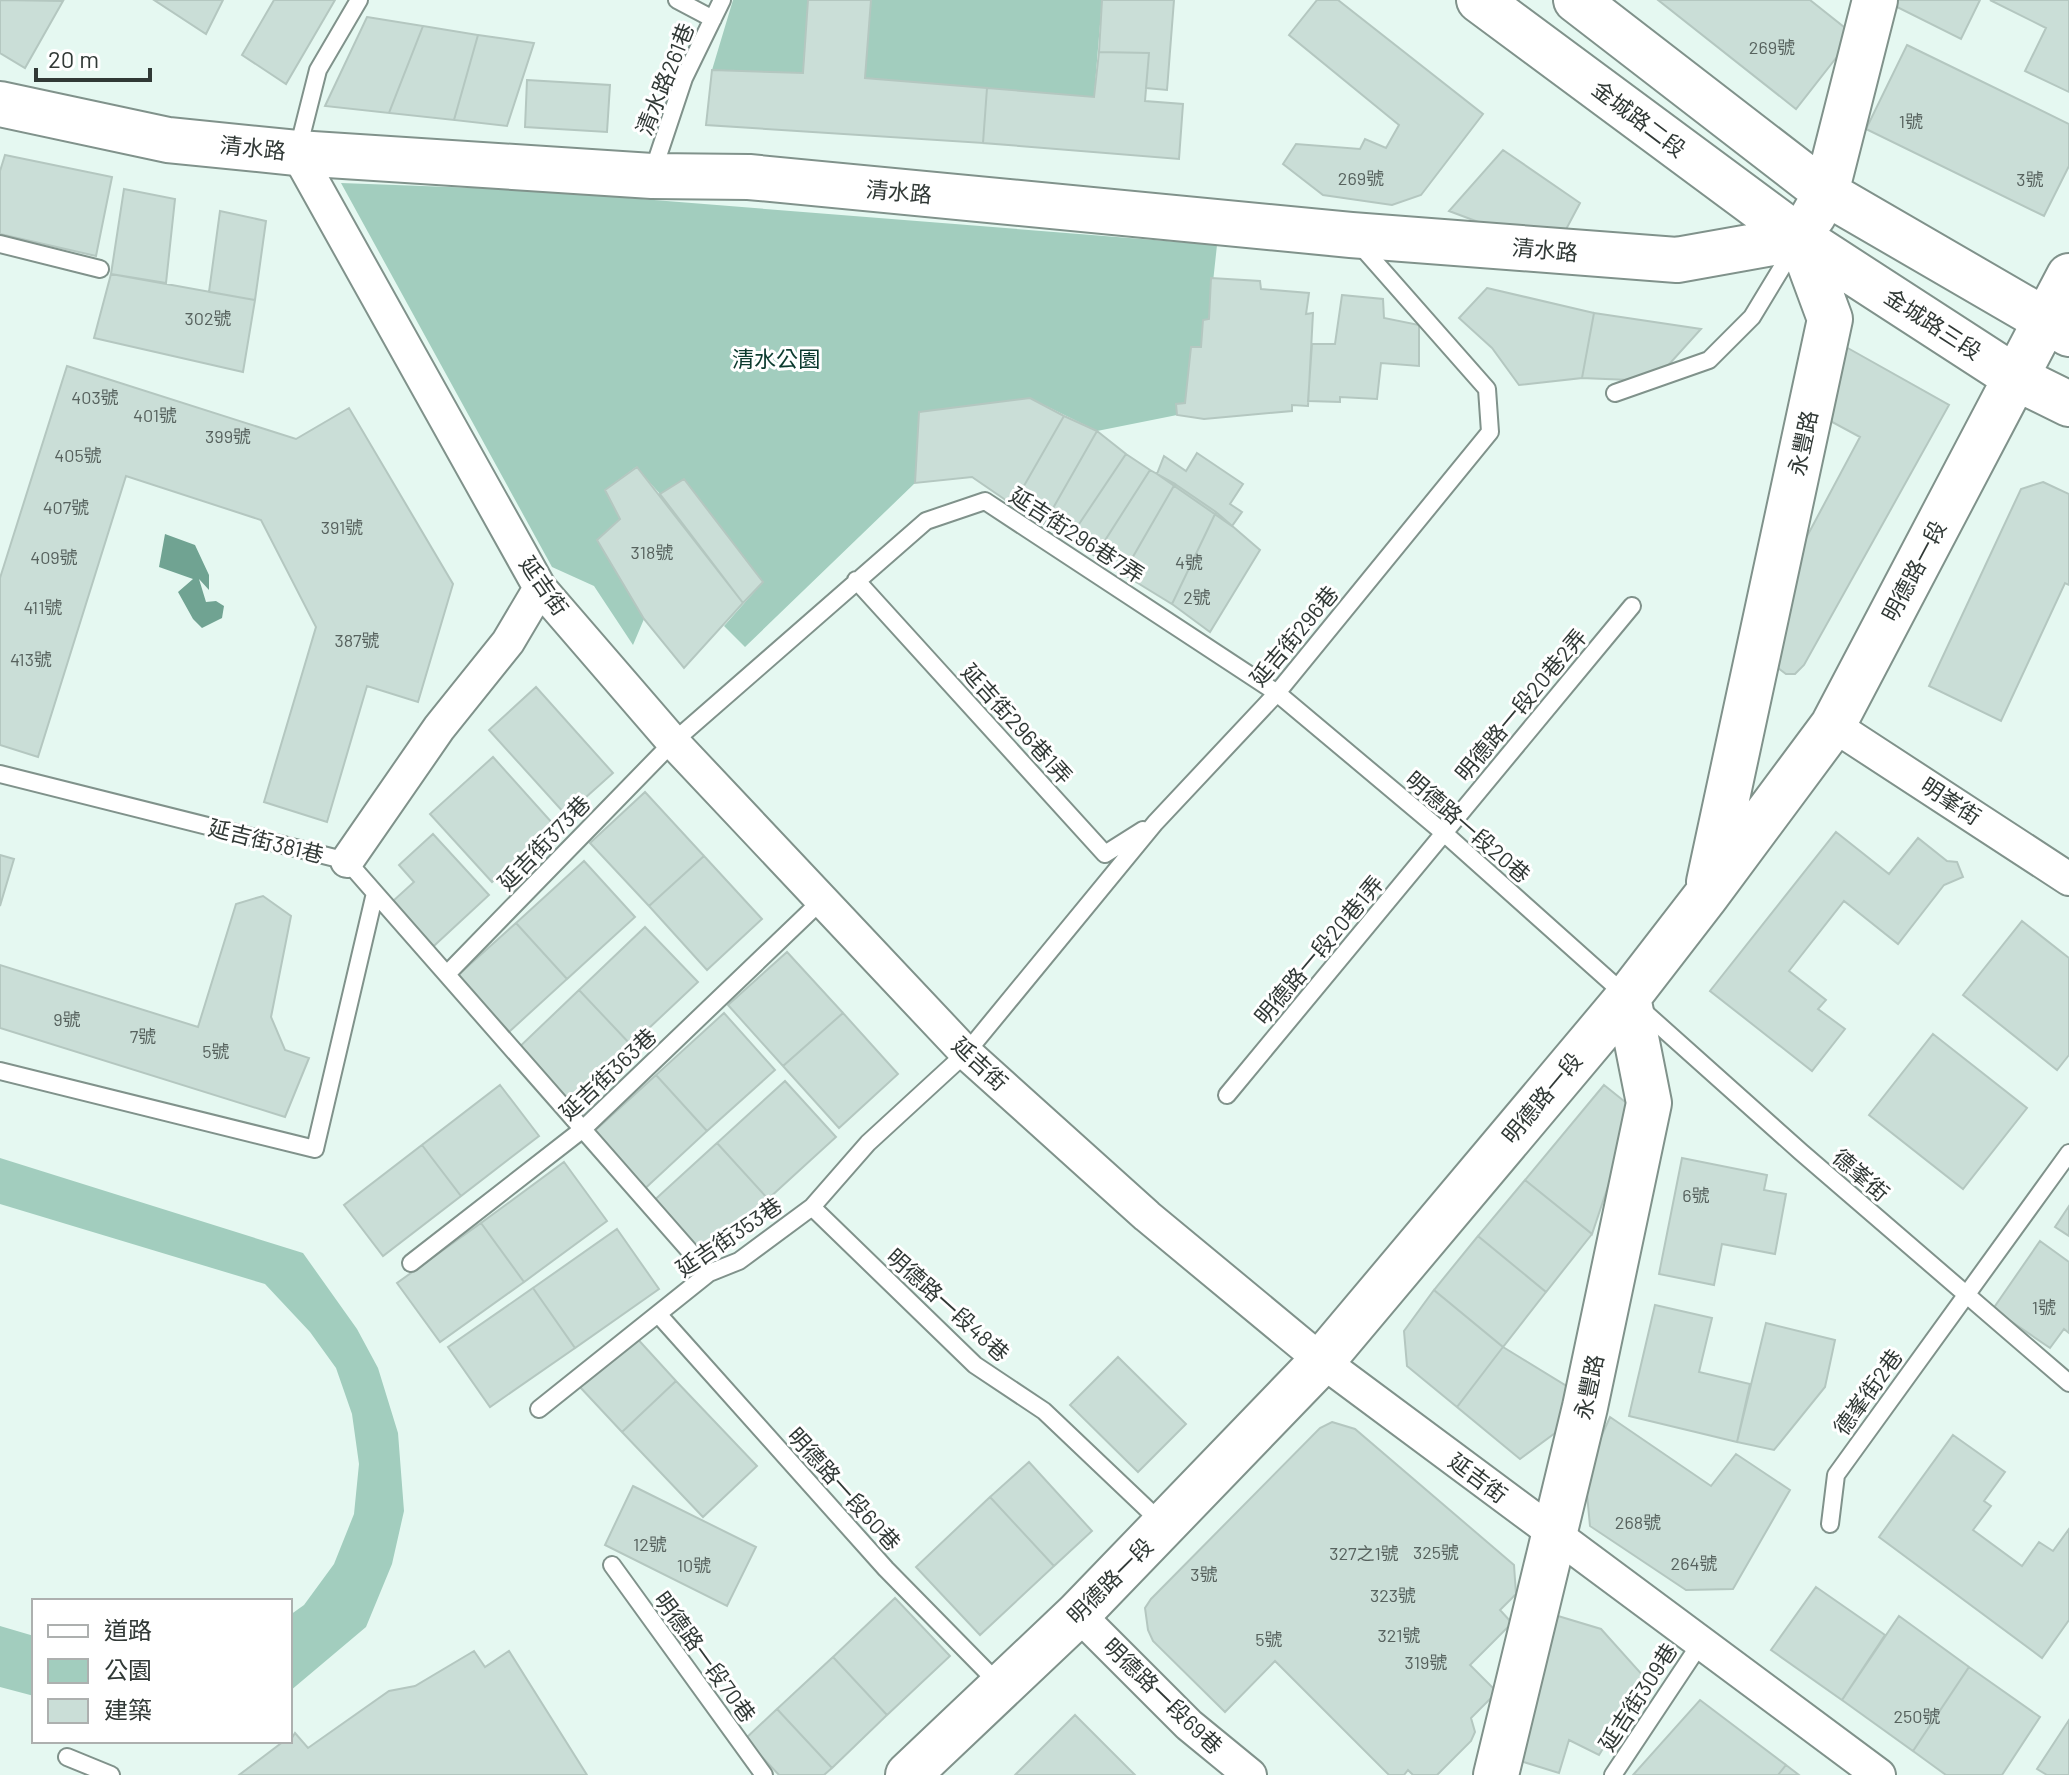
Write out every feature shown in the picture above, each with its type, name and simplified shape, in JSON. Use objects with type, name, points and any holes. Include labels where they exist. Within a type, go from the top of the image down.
[{"type":"street","name":"金城路二段","points":[[1479,0],[1800,238]]},
{"type":"street","points":[[1576,0],[1826,193],[2057,329]]},
{"type":"street","points":[[1800,238],[1826,193],[1875,0]]},
{"type":"street","name":"清水路","points":[[2,112],[168,140],[297,153],[652,176],[749,177],[1351,235],[1677,260],[1800,238]]},
{"type":"street","name":"延吉街","points":[[297,153],[540,588],[673,742],[966,1053],[1147,1216],[1322,1361],[1879,1775]]},
{"type":"street","name":"金城路三段","points":[[1800,238],[2016,378],[2069,404]]},
{"type":"street","name":"永豐路","points":[[1706,896],[1830,319],[1800,238]]},
{"type":"street","name":"明德路一段","points":[[908,1775],[1078,1614],[1322,1361],[1628,997],[1833,725],[2016,378],[2057,329],[2069,276]]},
{"type":"street","name":"延吉街381巷","points":[[347,861],[439,728],[508,642],[540,588]]},
{"type":"street","name":"明峯街","points":[[1833,725],[2069,879]]},
{"type":"street","name":"永豐路","points":[[1496,1775],[1555,1536],[1649,1103],[1628,997]]},
{"type":"street","name":"明德路一段69巷","points":[[1078,1614],[1189,1725],[1250,1775]]},
{"type":"lane","points":[[297,153],[318,70],[359,0]]},
{"type":"lane","points":[[677,0],[713,19]]},
{"type":"lane","name":"清水路261巷","points":[[652,176],[684,78],[722,0]]},
{"type":"lane","name":"延吉街296巷","points":[[966,1053],[1155,823],[1277,693],[1490,432],[1487,389],[1351,235]]},
{"type":"lane","points":[[1615,393],[1709,360],[1752,317],[1800,238]]},
{"type":"lane","points":[[0,244],[100,269]]},
{"type":"lane","name":"延吉街296巷7弄","points":[[673,742],[926,521],[985,501],[1277,693]]},
{"type":"lane","name":"延吉街296巷1弄","points":[[856,580],[1105,854],[1155,823]]},
{"type":"lane","name":"明德路一段20巷2弄","points":[[1444,833],[1632,606]]},
{"type":"lane","name":"明德路一段20巷","points":[[1277,693],[1444,833],[1628,997]]},
{"type":"lane","name":"延吉街373巷","points":[[447,974],[673,742]]},
{"type":"lane","name":"延吉街381巷","points":[[0,774],[347,861]]},
{"type":"lane","name":"明德路一段20巷1弄","points":[[1227,1095],[1444,833]]},
{"type":"lane","points":[[347,861],[709,1273]]},
{"type":"lane","points":[[0,1071],[315,1149],[375,893]]},
{"type":"lane","name":"延吉街363巷","points":[[411,1263],[583,1129],[821,901]]},
{"type":"lane","name":"德峯街","points":[[1628,997],[2069,1383]]},
{"type":"lane","name":"延吉街353巷","points":[[539,1409],[709,1273],[739,1261],[812,1207],[868,1143],[966,1053]]},
{"type":"lane","name":"德峯街2巷","points":[[1830,1524],[1836,1475],[2069,1153]]},
{"type":"lane","name":"明德路一段48巷","points":[[812,1207],[975,1365],[1044,1411],[1165,1526]]},
{"type":"lane","name":"明德路一段60巷","points":[[658,1314],[877,1559],[1002,1687]]},
{"type":"lane","name":"明德路一段70巷","points":[[612,1565],[764,1775]]},
{"type":"lane","name":"延吉街309巷","points":[[1613,1775],[1700,1644]]},
{"type":"lane","points":[[67,1757],[111,1775]]},
{"type":"green space","points":[[733,0],[808,0],[803,73],[712,70]]},
{"type":"green space","points":[[871,0],[1102,0],[1094,97],[865,78]]},
{"type":"green space","name":"清水公園","points":[[341,183],[528,190],[1217,245],[1209,319],[1203,321],[1201,347],[1191,347],[1185,403],[1176,404],[1177,415],[1097,431],[1030,398],[919,412],[915,483],[745,647],[724,626],[763,582],[684,479],[660,494],[636,467],[605,490],[620,519],[597,540],[644,619],[633,645],[594,586],[552,567]]},
{"type":"green space","points":[[0,1158],[303,1253],[357,1329],[378,1368],[398,1433],[404,1511],[392,1564],[366,1627],[292,1689],[292,1614],[304,1605],[334,1564],[354,1514],[359,1464],[352,1414],[336,1368],[310,1332],[265,1284],[0,1204]]},
{"type":"green space","points":[[0,1626],[32,1635],[32,1695],[0,1687]]},
{"type":"shaded area","points":[[165,534],[195,545],[209,575],[209,590],[199,579],[206,602],[216,601],[224,606],[222,618],[202,628],[193,619],[178,592],[193,579],[159,567]]},
{"type":"building","points":[[0,0],[63,1],[25,68],[0,53]]},
{"type":"building","points":[[154,0],[223,0],[206,34]]},
{"type":"building","points":[[274,0],[335,0],[286,84],[242,55]]},
{"type":"building","points":[[808,0],[871,0],[865,78],[987,88],[983,143],[706,125],[712,70],[803,73]]},
{"type":"building","points":[[1102,0],[1174,0],[1167,90],[1146,88],[1149,53],[1099,52]]},
{"type":"building","points":[[1317,0],[1338,0],[1483,114],[1421,195],[1392,205],[1323,195],[1283,164],[1296,144],[1360,149],[1365,139],[1386,148],[1399,125],[1289,35]]},
{"type":"building","points":[[1658,0],[1810,0],[1854,35],[1796,109]]},
{"type":"building","points":[[1895,0],[1980,0],[1961,39],[1893,5]]},
{"type":"building","points":[[1990,0],[2069,0],[2069,92],[2025,71],[2046,28]]},
{"type":"building","points":[[367,17],[423,26],[389,113],[325,106]]},
{"type":"building","points":[[423,26],[478,35],[454,120],[389,113]]},
{"type":"building","points":[[478,35],[534,43],[507,126],[454,120]]},
{"type":"building","points":[[1907,45],[2069,124],[2069,166],[2044,216],[1866,129]]},
{"type":"building","points":[[1099,52],[1149,53],[1145,101],[1183,104],[1179,159],[983,143],[987,88],[1094,97]]},
{"type":"building","points":[[527,80],[610,85],[607,132],[525,127]]},
{"type":"building","points":[[1503,150],[1580,203],[1563,235],[1505,232],[1449,211]]},
{"type":"building","points":[[5,155],[112,177],[96,256],[0,234],[0,171]]},
{"type":"building","points":[[124,189],[175,199],[166,283],[111,274]]},
{"type":"building","points":[[220,211],[266,221],[255,300],[209,292]]},
{"type":"building","points":[[111,274],[255,300],[243,372],[94,338]]},
{"type":"building","points":[[1211,278],[1260,281],[1261,289],[1309,293],[1306,314],[1313,313],[1308,406],[1292,405],[1292,411],[1204,419],[1177,415],[1176,404],[1185,403],[1191,347],[1201,347],[1203,320],[1209,319]]},
{"type":"building","points":[[1487,288],[1594,313],[1582,378],[1519,385],[1492,348],[1459,318]]},
{"type":"building","points":[[1342,295],[1383,299],[1384,318],[1419,325],[1419,366],[1381,363],[1377,399],[1340,397],[1340,402],[1308,401],[1312,344],[1335,344]]},
{"type":"building","points":[[1594,313],[1701,329],[1654,381],[1582,378]]},
{"type":"building","points":[[1837,342],[1949,405],[1804,665],[1795,674],[1786,674],[1774,665],[1781,585],[1860,437],[1821,416]]},
{"type":"building","points":[[67,366],[296,439],[349,408],[453,584],[418,702],[367,686],[327,822],[264,802],[316,627],[261,520],[126,476],[38,757],[0,745],[0,578]]},
{"type":"building","points":[[1030,398],[1064,416],[1013,505],[972,477],[915,483],[919,412]]},
{"type":"building","points":[[1064,416],[1097,431],[1044,524],[1013,505]]},
{"type":"building","points":[[1097,431],[1126,454],[1069,539],[1044,524]]},
{"type":"building","points":[[1197,453],[1243,484],[1230,504],[1242,512],[1232,526],[1157,474],[1164,456],[1186,471]]},
{"type":"building","points":[[1126,454],[1150,470],[1095,556],[1069,539]]},
{"type":"building","points":[[637,467],[743,603],[684,668],[644,619],[597,540],[620,519],[605,490]]},
{"type":"building","points":[[1150,470],[1175,484],[1123,574],[1095,556]]},
{"type":"building","points":[[684,479],[763,582],[743,603],[660,494]]},
{"type":"building","points":[[2043,482],[2069,494],[2069,585],[2065,583],[2001,721],[1929,686],[2021,489]]},
{"type":"building","points":[[1175,484],[1216,512],[1172,604],[1123,574]]},
{"type":"building","points":[[1216,512],[1260,550],[1210,632],[1172,604]]},
{"type":"building","points":[[536,687],[613,773],[566,815],[489,730]]},
{"type":"building","points":[[493,757],[554,825],[492,882],[430,814]]},
{"type":"building","points":[[645,792],[704,856],[649,906],[590,843]]},
{"type":"building","points":[[1836,832],[1889,874],[1918,838],[1947,861],[1957,862],[1963,877],[1944,885],[1898,944],[1844,901],[1789,971],[1826,1000],[1818,1009],[1845,1029],[1812,1071],[1710,991]]},
{"type":"building","points":[[433,834],[489,895],[423,956],[382,911],[414,882],[399,865]]},
{"type":"building","points":[[0,855],[14,859],[0,906]]},
{"type":"building","points":[[704,856],[762,919],[707,970],[649,906]]},
{"type":"building","points":[[584,861],[635,917],[567,979],[516,923]]},
{"type":"building","points":[[263,896],[291,916],[271,1017],[285,1050],[309,1058],[285,1117],[0,1028],[0,965],[198,1027],[236,904]]},
{"type":"building","points":[[2022,921],[2069,958],[2069,1055],[2057,1070],[1963,995]]},
{"type":"building","points":[[516,923],[567,979],[499,1041],[447,985]]},
{"type":"building","points":[[645,927],[698,982],[631,1045],[579,990]]},
{"type":"building","points":[[787,952],[843,1013],[783,1066],[728,1005]]},
{"type":"building","points":[[579,990],[631,1045],[564,1109],[512,1054]]},
{"type":"building","points":[[724,1013],[775,1070],[707,1131],[656,1075]]},
{"type":"building","points":[[843,1013],[898,1074],[839,1128],[783,1066]]},
{"type":"building","points":[[1933,1034],[2027,1108],[1963,1189],[1869,1115]]},
{"type":"building","points":[[656,1075],[707,1131],[639,1194],[588,1137]]},
{"type":"building","points":[[785,1081],[836,1137],[768,1199],[717,1143]]},
{"type":"building","points":[[500,1085],[539,1136],[461,1196],[422,1145]]},
{"type":"building","points":[[1604,1085],[1634,1109],[1592,1234],[1525,1180]]},
{"type":"building","points":[[717,1143],[768,1199],[700,1261],[649,1205]]},
{"type":"building","points":[[422,1145],[461,1196],[383,1256],[344,1205]]},
{"type":"building","points":[[1682,1158],[1767,1175],[1764,1190],[1786,1194],[1775,1254],[1722,1244],[1714,1285],[1659,1274]]},
{"type":"building","points":[[564,1162],[607,1221],[524,1282],[481,1223]]},
{"type":"building","points":[[1525,1180],[1592,1234],[1546,1292],[1478,1236]]},
{"type":"building","points":[[2069,1206],[2069,1236],[2055,1227]]},
{"type":"building","points":[[481,1223],[524,1282],[440,1342],[397,1283]]},
{"type":"building","points":[[617,1229],[659,1289],[575,1348],[533,1288]]},
{"type":"building","points":[[1478,1236],[1546,1292],[1503,1347],[1434,1290]]},
{"type":"building","points":[[2040,1241],[2069,1262],[2069,1333],[2064,1329],[2050,1348],[1993,1309]]},
{"type":"building","points":[[533,1288],[575,1348],[490,1407],[448,1347]]},
{"type":"building","points":[[1434,1290],[1503,1347],[1457,1407],[1407,1366],[1404,1331]]},
{"type":"building","points":[[1655,1305],[1712,1318],[1699,1372],[1750,1384],[1737,1442],[1629,1416]]},
{"type":"building","points":[[1766,1323],[1835,1340],[1825,1387],[1774,1450],[1737,1442]]},
{"type":"building","points":[[634,1335],[676,1381],[622,1432],[579,1386]]},
{"type":"building","points":[[1503,1347],[1573,1390],[1555,1433],[1520,1459],[1457,1407]]},
{"type":"building","points":[[1118,1357],[1186,1424],[1138,1472],[1070,1405]]},
{"type":"building","points":[[676,1381],[757,1466],[703,1517],[622,1432]]},
{"type":"building","points":[[1610,1417],[1711,1486],[1736,1454],[1790,1490],[1733,1589],[1686,1590],[1590,1526],[1585,1473]]},
{"type":"building","points":[[1332,1422],[1355,1429],[1514,1565],[1516,1594],[1500,1610],[1512,1623],[1470,1665],[1497,1692],[1471,1718],[1475,1732],[1471,1741],[1437,1775],[1413,1775],[1408,1770],[1404,1775],[1389,1775],[1275,1661],[1225,1712],[1153,1641],[1148,1630],[1145,1608],[1151,1599],[1320,1428]]},
{"type":"building","points":[[1953,1435],[2005,1472],[1984,1501],[1991,1506],[1973,1530],[2022,1566],[2039,1542],[2053,1551],[2069,1529],[2069,1620],[2042,1658],[1879,1537]]},
{"type":"building","points":[[1029,1462],[1092,1531],[1054,1566],[990,1497]]},
{"type":"building","points":[[633,1486],[756,1547],[727,1606],[605,1545]]},
{"type":"building","points":[[990,1497],[1054,1566],[980,1635],[916,1567]]},
{"type":"building","points":[[1816,1587],[1885,1635],[1842,1700],[1771,1650]]},
{"type":"building","points":[[895,1598],[950,1656],[887,1715],[833,1657]]},
{"type":"building","points":[[1558,1616],[1601,1629],[1646,1679],[1599,1755],[1569,1740],[1559,1773],[1517,1760]]},
{"type":"building","points":[[1899,1616],[1969,1667],[1913,1751],[1842,1700]]},
{"type":"building","points":[[474,1651],[485,1667],[509,1651],[587,1775],[239,1775],[281,1743],[292,1743],[295,1733],[308,1748],[389,1691],[415,1686]]},
{"type":"building","points":[[833,1657],[887,1715],[832,1768],[777,1709]]},
{"type":"building","points":[[1969,1667],[2040,1717],[2002,1775],[1946,1775],[1913,1751]]},
{"type":"building","points":[[1700,1700],[1786,1765],[1778,1775],[1633,1775]]},
{"type":"building","points":[[777,1709],[832,1768],[824,1775],[779,1775],[745,1739]]},
{"type":"building","points":[[1075,1715],[1135,1775],[1015,1775]]},
{"type":"building","points":[[2069,1720],[2069,1775],[2047,1775],[2037,1769]]},
{"type":"building","points":[[1786,1765],[1799,1775],[1778,1775]]}]
